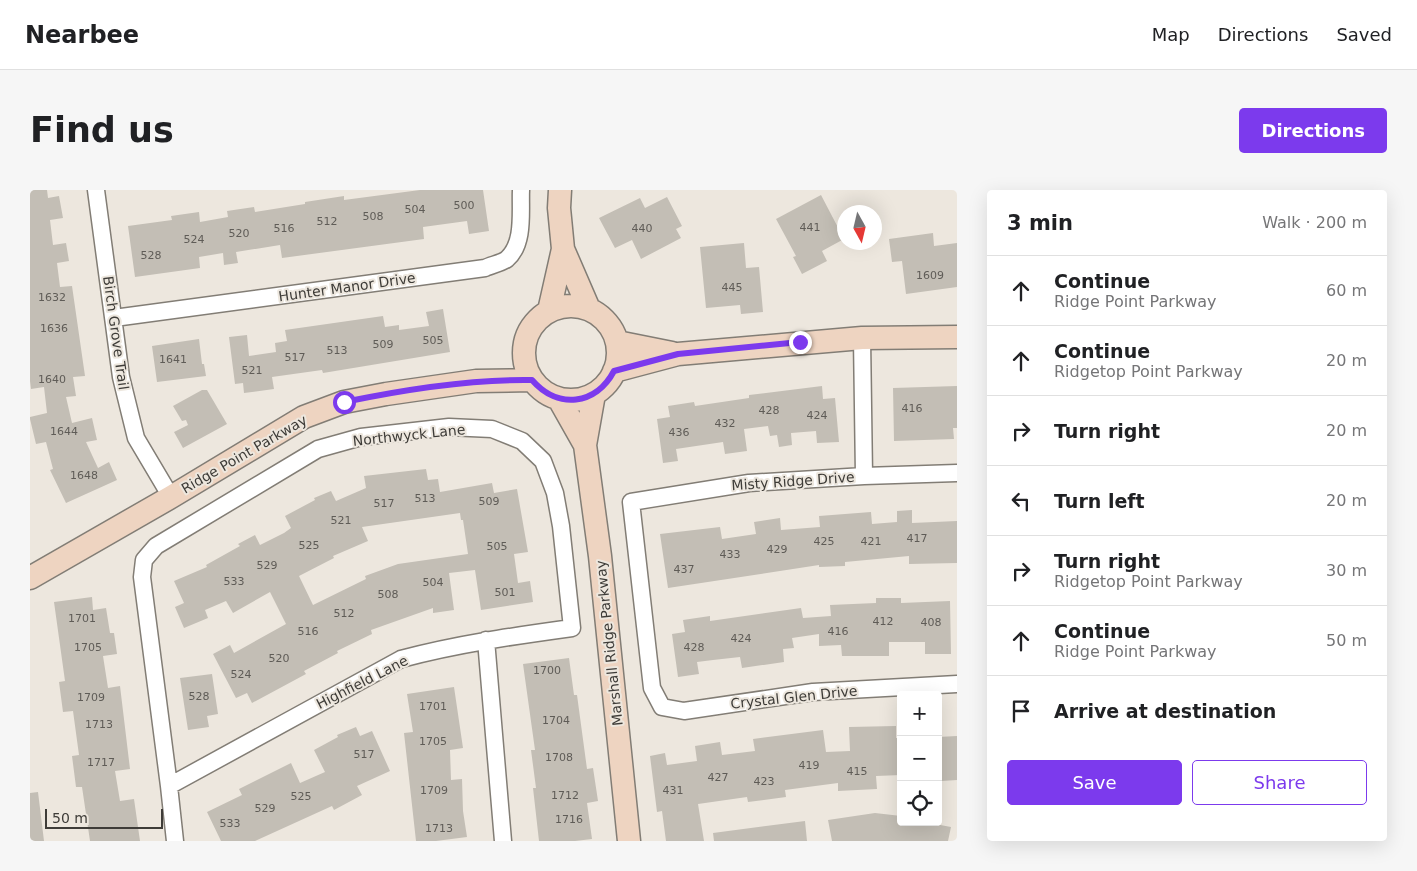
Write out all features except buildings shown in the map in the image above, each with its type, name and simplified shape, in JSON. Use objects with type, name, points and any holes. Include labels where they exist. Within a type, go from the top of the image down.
[{"type":"street","name":"Birch Grove Trail","points":[[96,190],[114,318],[120,377],[136,438],[171,497]]},
{"type":"street","name":"Hunter Manor Drive","points":[[114,318],[485,268],[506,260],[516,248],[519,234],[521,190]]},
{"type":"street","points":[[560,190],[559,208],[563,249],[589,309]]},
{"type":"street","points":[[549,311],[563,249]]},
{"type":"street","points":[[565,306],[589,309],[606,321],[613,331],[617,342],[618,356],[614,371],[609,380],[594,394],[571,400],[559,399],[544,392],[532,380],[524,364],[525,340],[532,326],[549,311],[565,306]]},
{"type":"street","points":[[614,371],[678,354],[862,338],[957,337]]},
{"type":"street","points":[[862,338],[864,476]]},
{"type":"street","points":[[617,342],[678,354]]},
{"type":"street","points":[[476,381],[523,355]]},
{"type":"street","points":[[476,381],[532,380]]},
{"type":"street","name":"Ridge Point Parkway","points":[[30,578],[171,497],[304,417],[336,405],[386,394],[476,381]]},
{"type":"street","name":"Marshall Ridge Parkway","points":[[594,394],[586,445],[600,556],[629,841]]},
{"type":"street","name":"Marshall Ridge Parkway","points":[[559,399],[586,445]]},
{"type":"street","name":"Northwyck Lane","points":[[169,786],[142,577],[144,560],[156,546],[318,449],[361,437],[449,427],[492,428],[522,442],[543,461],[555,493],[561,526],[572,628]]},
{"type":"street","name":"Misty Ridge Drive","points":[[662,707],[652,688],[631,502],[749,483],[957,473]]},
{"type":"street","name":"Highfield Lane","points":[[169,786],[401,658],[486,640],[572,628]]},
{"type":"street","points":[[486,640],[503,841]]},
{"type":"street","name":"Crystal Glen Drive","points":[[662,707],[684,711],[813,692],[957,684]]},
{"type":"street","points":[[169,786],[175,841]]},
{"type":"route","points":[[344,402],[476,381],[522,380],[532,380],[551,396],[571,400],[594,394],[609,380],[614,371],[678,354],[800,342]]}]
